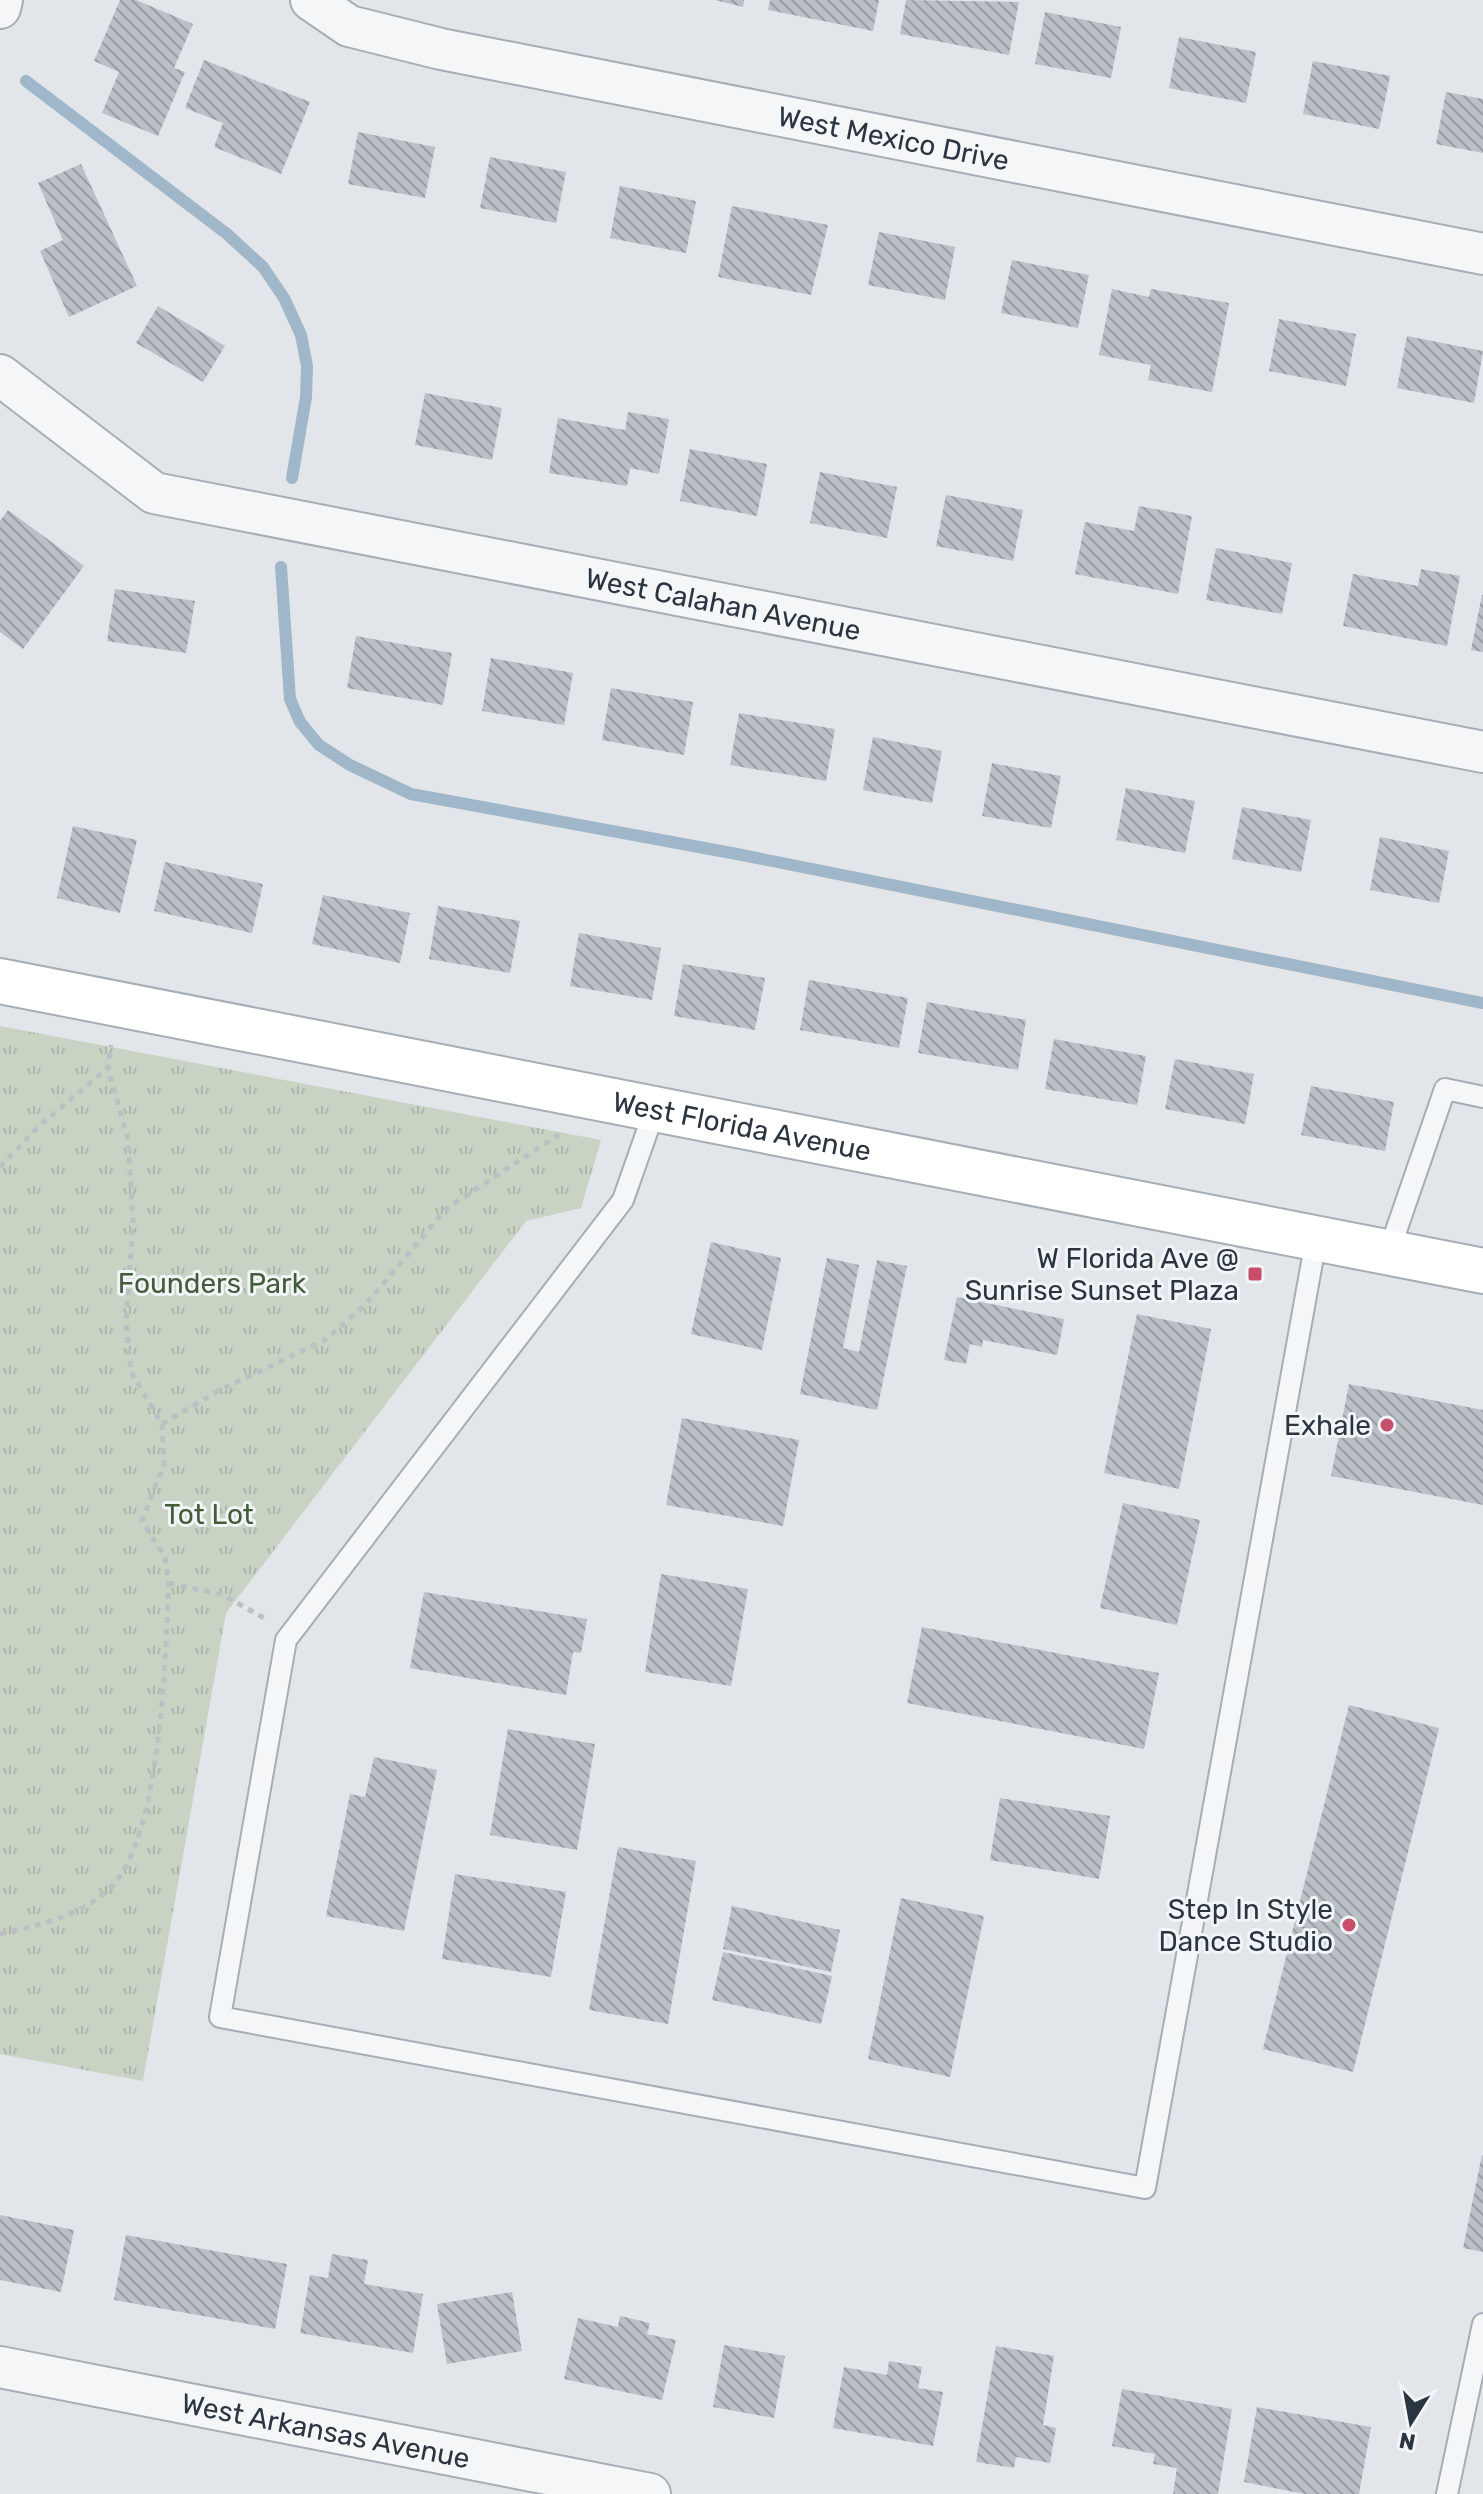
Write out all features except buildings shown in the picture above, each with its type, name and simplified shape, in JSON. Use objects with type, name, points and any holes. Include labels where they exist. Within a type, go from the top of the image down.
[{"type":"street","points":[[0,8],[2,0]]},
{"type":"street","name":"West Mexico Drive","points":[[311,0],[349,26],[441,49],[1483,254]]},
{"type":"street","name":"West Calahan Avenue","points":[[0,375],[154,493],[1483,752]]},
{"type":"street","name":"West Florida Avenue","points":[[0,981],[1483,1271]]},
{"type":"street","name":"West Arkansas Avenue","points":[[0,2367],[650,2494]]},
{"type":"lane","points":[[1388,1254],[1445,1089],[1483,1097]]},
{"type":"lane","points":[[655,1109],[623,1200],[286,1640],[220,2017],[1145,2188],[1316,1240]]},
{"type":"lane","points":[[1447,2494],[1483,2324]]},
{"type":"path","points":[[0,1934],[81,1910],[113,1885],[129,1858],[142,1822],[155,1759],[169,1583],[165,1557],[142,1521],[164,1464],[162,1424],[131,1372],[126,1323],[133,1219],[128,1139],[108,1068],[112,1036]]},
{"type":"path","points":[[0,1167],[39,1126],[108,1068]]},
{"type":"path","points":[[162,1424],[218,1391],[325,1340],[367,1303],[447,1208],[567,1130]]},
{"type":"path","points":[[169,1583],[223,1595],[291,1634]]},
{"type":"green space","name":"Founders Park","points":[[0,1026],[601,1140],[581,1208],[526,1221],[226,1613],[143,2081],[0,2054]]},
{"type":"waterway","points":[[26,81],[227,234],[263,267],[284,298],[301,335],[307,366],[306,397],[292,478]]},
{"type":"waterway","points":[[281,567],[290,699],[300,722],[319,745],[350,765],[411,794],[737,854],[1483,1003]]},
{"type":"place","name":"W Florida Ave @ Sunrise Sunset Plaza","points":[[1255,1274]]},
{"type":"place","name":"Exhale","points":[[1387,1425]]},
{"type":"place","name":"Step In Style Dance Studio","points":[[1349,1925]]},
{"type":"park label","name":"Tot Lot","points":[[209,1514]]}]
